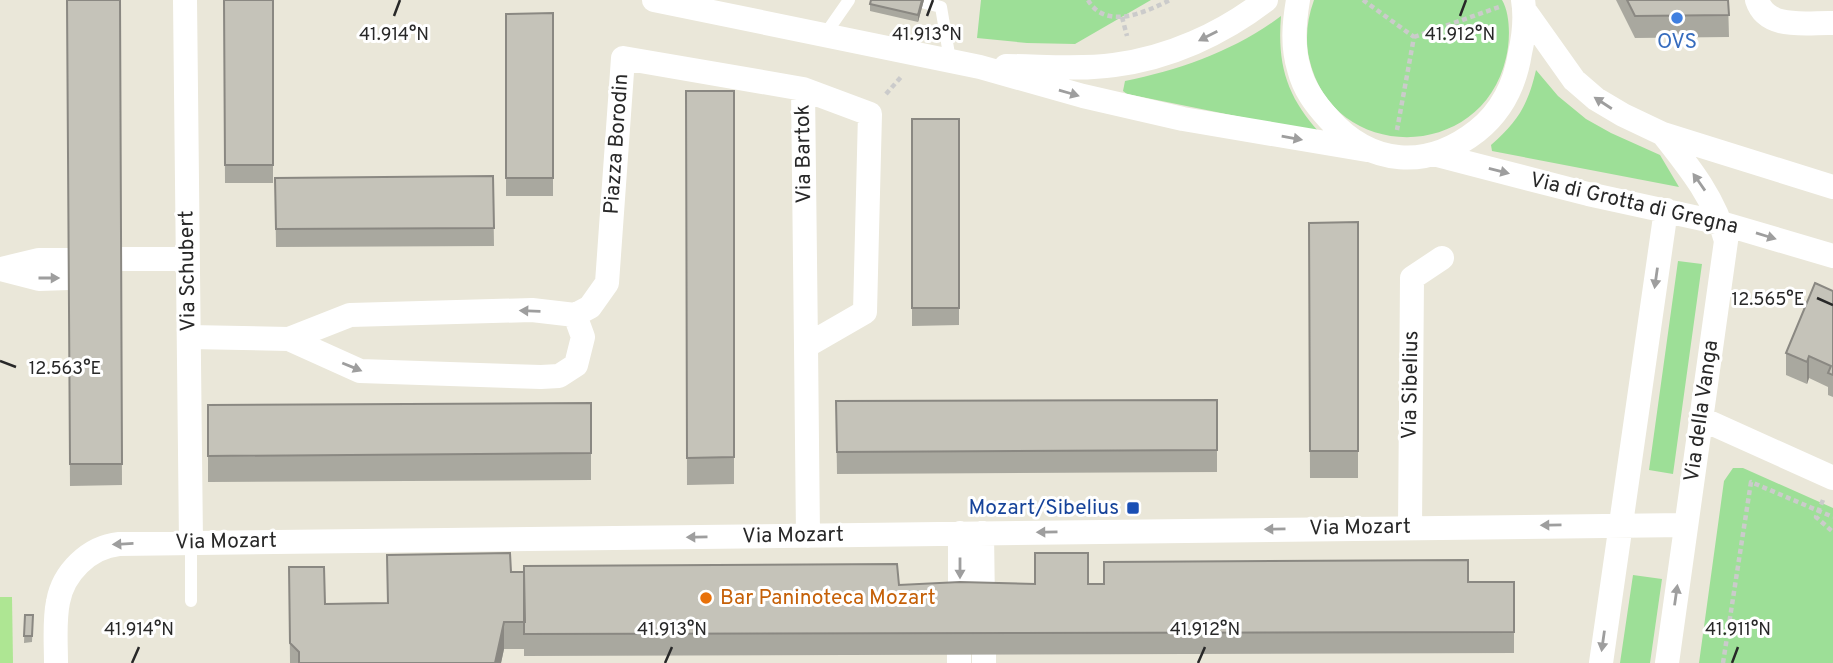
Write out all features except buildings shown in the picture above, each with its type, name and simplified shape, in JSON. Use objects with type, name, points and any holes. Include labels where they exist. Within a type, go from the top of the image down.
[{"type":"street","name":"Via Schubert","points":[[186,0],[191,543]]},
{"type":"street","points":[[654,0],[980,66],[1083,96],[1182,119],[1404,158],[1433,154],[1469,136],[1500,108],[1518,68],[1518,5]]},
{"type":"street","points":[[980,66],[1084,67],[1134,62],[1202,39],[1244,16],[1266,0]]},
{"type":"street","points":[[1298,0],[1294,40],[1303,83],[1313,102],[1334,125],[1367,150]]},
{"type":"street","points":[[1757,0],[1764,13],[1782,22],[1833,23]]},
{"type":"street","points":[[1518,5],[1564,67],[1585,90],[1623,115],[1663,134],[1833,187]]},
{"type":"street","name":"Piazza Borodin","points":[[575,315],[590,307],[607,283],[623,58],[803,89]]},
{"type":"street","name":"Via Bartok","points":[[806,346],[865,312],[870,114],[803,89],[808,536]]},
{"type":"street","name":"Via della Vanga","points":[[1663,134],[1705,190],[1721,223],[1726,242],[1667,663]]},
{"type":"street","name":"Via di Grotta di Gregna","points":[[1433,154],[1588,194],[1721,223],[1833,256]]},
{"type":"street","points":[[1601,663],[1666,211]]},
{"type":"street","name":"Via Sibelius","points":[[1410,527],[1412,278],[1442,258]]},
{"type":"street","points":[[0,269],[39,260],[69,269]]},
{"type":"street","points":[[121,268],[188,267]]},
{"type":"street","points":[[188,338],[289,339],[350,315],[532,310],[575,315],[583,337],[576,365],[559,376],[541,377],[360,371],[289,339]]},
{"type":"street","points":[[1702,419],[1833,478]]},
{"type":"street","name":"Via Mozart","points":[[56,663],[58,598],[65,583],[84,558],[111,545],[1685,525]]},
{"type":"street","points":[[971,533],[971,604]]},
{"type":"lane","points":[[824,36],[849,0]]},
{"type":"lane","points":[[913,0],[941,7],[950,60]]},
{"type":"lane","points":[[191,543],[191,601]]},
{"type":"path","points":[[1088,0],[1107,16],[1122,17],[1146,13],[1170,0]]},
{"type":"path","points":[[1363,0],[1414,37]]},
{"type":"path","points":[[1414,37],[1518,5]]},
{"type":"path","points":[[1122,17],[1128,40]]},
{"type":"path","points":[[1396,138],[1414,37]]},
{"type":"path","points":[[1833,478],[1816,517],[1833,532]]},
{"type":"path","points":[[1723,663],[1751,482],[1833,517]]},
{"type":"green space","points":[[981,0],[1151,0],[1075,44],[977,38]]},
{"type":"green space","points":[[1314,0],[1502,0],[1509,29],[1506,58],[1492,92],[1468,117],[1439,132],[1407,137],[1375,132],[1346,117],[1323,93],[1309,58],[1307,44],[1307,29]]},
{"type":"green space","points":[[1281,16],[1281,50],[1287,79],[1299,106],[1320,133],[1127,94],[1123,91],[1125,81],[1207,57],[1245,39]]},
{"type":"green space","points":[[1536,70],[1558,96],[1586,119],[1660,155],[1679,187],[1492,151],[1491,145],[1521,112]]},
{"type":"green space","points":[[1678,261],[1702,264],[1673,474],[1649,470]]},
{"type":"green space","points":[[1733,468],[1743,468],[1833,508],[1833,663],[1699,663],[1724,481]]},
{"type":"green space","points":[[1633,575],[1662,579],[1650,663],[1620,663]]},
{"type":"green space","points":[[0,597],[12,597],[13,663],[0,663]]},
{"type":"place","name":"OVS","points":[[1677,18]]},
{"type":"place","name":"Mozart/Sibelius","points":[[1133,508]]},
{"type":"place","name":"Bar Paninoteca Mozart","points":[[706,598]]}]
